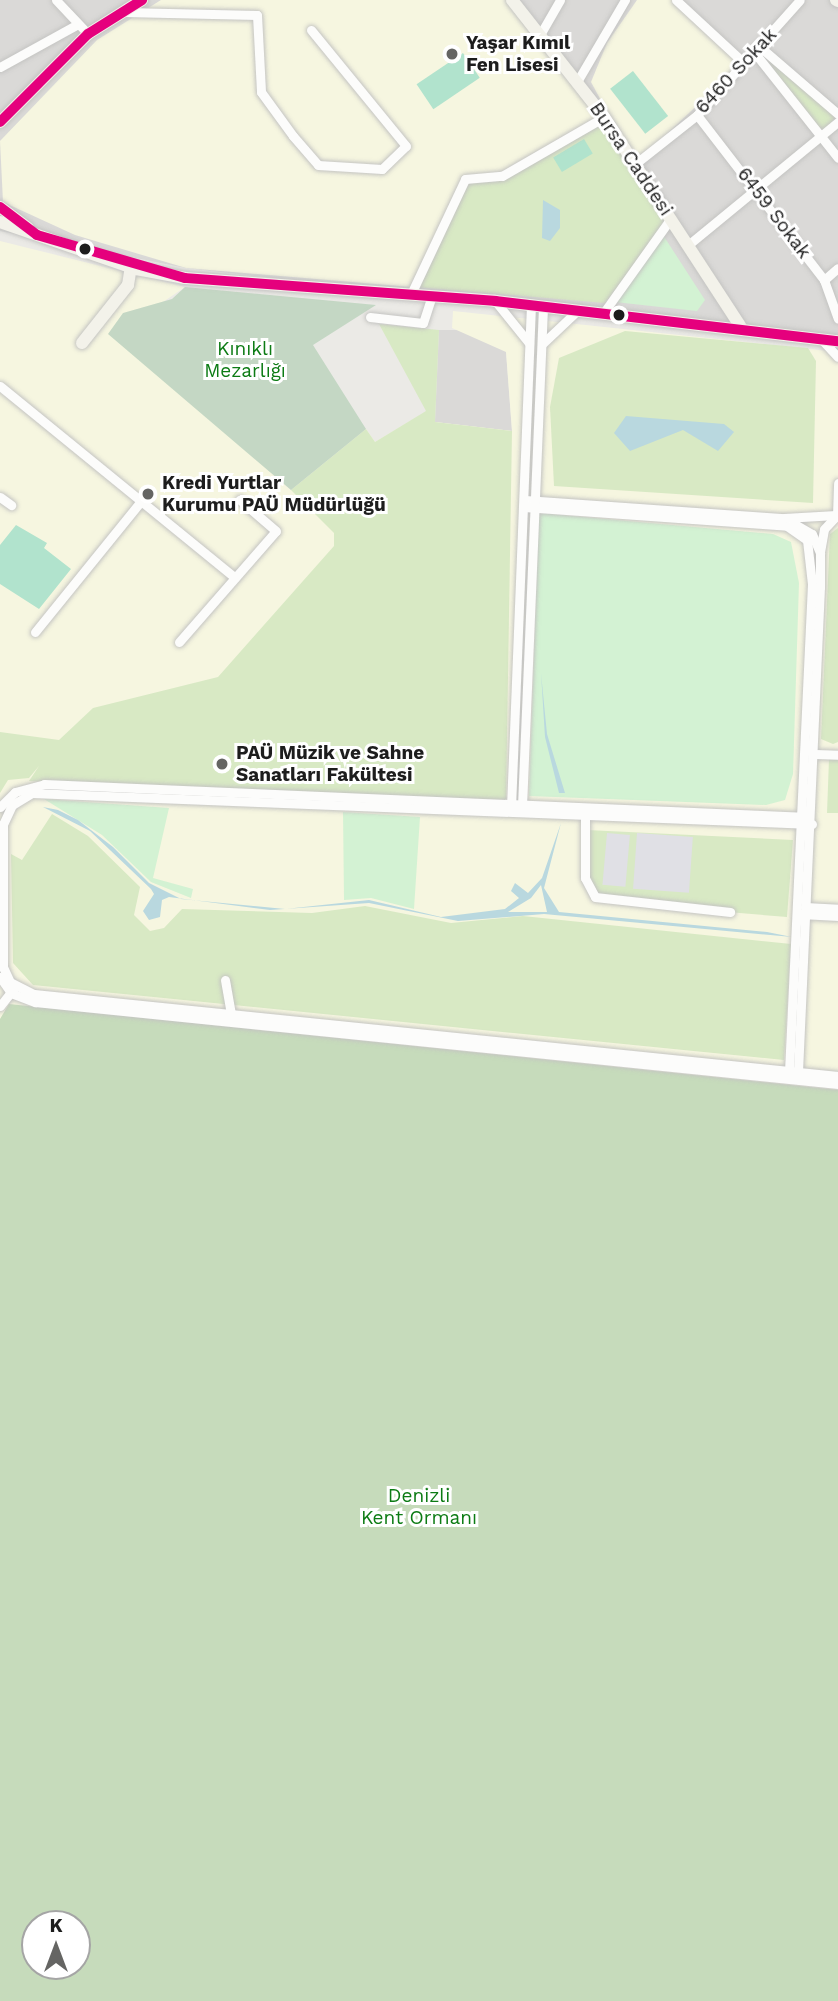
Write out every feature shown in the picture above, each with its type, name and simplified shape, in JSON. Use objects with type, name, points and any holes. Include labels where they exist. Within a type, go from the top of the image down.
[{"type":"main road","points":[[0,122],[88,34],[142,0]]},
{"type":"main road","name":"Bursa Caddesi","points":[[512,0],[578,80],[604,117],[740,326]]},
{"type":"main road","points":[[0,207],[37,234]]},
{"type":"main road","points":[[3,225],[131,267],[185,278],[580,309],[740,326],[838,341]]},
{"type":"main road","points":[[82,344],[128,285],[131,267]]},
{"type":"street","points":[[56,0],[88,34]]},
{"type":"street","points":[[541,33],[560,0]]},
{"type":"street","points":[[578,80],[625,0]]},
{"type":"street","points":[[676,0],[743,62]]},
{"type":"street","name":"6460 Sokak","points":[[635,164],[697,115],[800,0]]},
{"type":"street","points":[[122,12],[257,15],[261,92],[293,136],[318,165],[382,169],[406,146],[311,30]]},
{"type":"street","points":[[0,67],[76,24]]},
{"type":"street","points":[[757,50],[838,114]]},
{"type":"street","points":[[757,50],[838,158]]},
{"type":"street","name":"6459 Sokak","points":[[697,115],[756,188],[824,280],[838,319]]},
{"type":"street","points":[[411,294],[465,179],[502,176],[604,117]]},
{"type":"street","points":[[688,245],[838,122]]},
{"type":"street","points":[[604,312],[671,218]]},
{"type":"street","points":[[824,280],[838,268]]},
{"type":"street","points":[[370,317],[423,323],[432,296]]},
{"type":"street","points":[[495,301],[530,345]]},
{"type":"street","points":[[522,807],[530,345],[537,305]]},
{"type":"street","points":[[511,806],[541,345],[537,305]]},
{"type":"street","points":[[541,345],[580,309]]},
{"type":"street","points":[[821,338],[838,357]]},
{"type":"street","points":[[0,386],[235,578]]},
{"type":"street","points":[[807,820],[814,754],[820,553],[824,529],[837,515],[838,483]]},
{"type":"street","points":[[0,497],[11,505]]},
{"type":"street","points":[[179,642],[276,531],[240,500]]},
{"type":"street","points":[[36,632],[141,501]]},
{"type":"street","points":[[529,504],[784,518],[806,527],[820,553]]},
{"type":"street","points":[[529,504],[787,526],[807,540],[812,584],[807,820],[793,1076]]},
{"type":"street","points":[[783,518],[837,515]]},
{"type":"street","points":[[814,754],[838,755]]},
{"type":"street","points":[[0,807],[15,792],[44,784],[213,795]]},
{"type":"street","points":[[0,1006],[8,989],[1,899],[3,824],[12,805],[43,792],[213,795],[807,820]]},
{"type":"street","points":[[522,807],[585,816],[807,820]]},
{"type":"street","points":[[585,816],[585,878],[595,897],[730,912]]},
{"type":"street","points":[[803,910],[838,909]]},
{"type":"street","points":[[803,910],[838,916]]},
{"type":"street","points":[[0,977],[8,989],[35,1002],[793,1076],[838,1076]]},
{"type":"street","points":[[225,980],[231,1014]]},
{"type":"street","points":[[8,989],[34,994],[793,1076],[838,1084]]},
{"type":"shaded area","points":[[0,0],[838,0],[838,342],[186,268],[0,231]]},
{"type":"shaded area","points":[[161,0],[507,0],[598,118],[411,287],[186,268],[75,235],[3,202],[0,141],[97,40]]},
{"type":"shaded area","points":[[637,0],[672,0],[743,62],[635,164],[591,82],[607,43]]},
{"type":"shaded area","points":[[0,241],[185,287],[116,334],[291,490],[366,429],[375,442],[427,411],[435,422],[512,431],[506,352],[452,328],[453,311],[838,352],[838,1090],[630,1070],[0,1358]]},
{"type":"shaded area","points":[[439,330],[465,330],[506,351],[512,431],[435,422]]},
{"type":"shaded area","points":[[607,833],[630,835],[625,887],[602,885]]},
{"type":"shaded area","points":[[637,833],[693,837],[689,893],[633,889]]},
{"type":"green space","points":[[760,47],[838,114],[821,136],[754,52]]},
{"type":"green space","points":[[463,53],[480,78],[433,109],[417,84]]},
{"type":"green space","points":[[633,71],[668,116],[645,134],[610,89]]},
{"type":"green space","points":[[604,117],[671,218],[605,303],[415,287],[465,179],[503,176]]},
{"type":"green space","points":[[584,139],[593,154],[562,172],[553,158]]},
{"type":"green space","points":[[663,235],[705,300],[697,311],[615,302]]},
{"type":"green space","name":"Kınıklı Mezarlığı","points":[[185,287],[376,305],[313,345],[366,429],[291,490],[108,334],[123,313],[172,299]]},
{"type":"green space","points":[[379,324],[439,330],[435,422],[512,431],[506,800],[29,781],[39,766],[29,778],[8,780],[0,793],[0,732],[59,740],[93,708],[218,677],[334,546],[334,533],[291,490],[366,429],[375,442],[426,411]]},
{"type":"green space","points":[[625,331],[808,348],[816,361],[813,503],[554,486],[550,407],[559,358]]},
{"type":"green space","points":[[539,513],[773,534],[791,542],[799,583],[793,774],[785,800],[766,805],[529,796]]},
{"type":"green space","points":[[16,525],[47,543],[44,548],[71,569],[39,609],[0,584],[0,545]]},
{"type":"green space","points":[[838,528],[838,742],[833,744],[821,739],[830,534]]},
{"type":"green space","points":[[829,759],[838,760],[838,813],[827,813]]},
{"type":"green space","points":[[44,799],[169,808],[153,878],[193,889],[191,898],[151,882],[102,835]]},
{"type":"green space","points":[[343,812],[420,817],[414,909],[371,898],[344,900]]},
{"type":"green space","points":[[52,814],[88,836],[140,887],[134,915],[150,931],[164,928],[182,909],[312,913],[365,906],[451,923],[523,916],[791,944],[784,1060],[33,985],[13,963],[11,854],[22,860]]},
{"type":"green space","points":[[587,830],[793,840],[787,917],[605,902],[589,889]]},
{"type":"green space","name":"Denizli Kent Ormanı","points":[[9,1004],[838,1090],[838,2001],[0,2001],[0,1019]]},
{"type":"water","points":[[543,200],[560,210],[560,228],[550,241],[542,238]]},
{"type":"water","points":[[626,416],[724,424],[734,432],[718,451],[683,430],[630,451],[614,433]]},
{"type":"water","points":[[541,673],[547,734],[565,793],[559,793],[545,737]]},
{"type":"water","points":[[43,807],[58,810],[78,820],[113,847],[149,883],[180,898],[169,897],[162,900],[160,917],[149,920],[143,911],[154,894],[151,889],[90,831]]},
{"type":"water","points":[[561,823],[544,888],[559,912],[767,932],[792,937],[544,914],[458,921],[369,903],[287,909],[369,900],[441,917],[505,909],[519,898],[511,891],[515,883],[528,893],[542,878]],"holes":[[[541,885],[547,912],[508,912],[531,898]]]},
{"type":"water","points":[[195,900],[285,909],[270,910]]},
{"type":"transit line","points":[[0,122],[88,34],[142,0]]},
{"type":"transit line","points":[[0,207],[37,235],[185,278],[495,301],[838,341]]},
{"type":"place","name":"Yaşar Kımıl Fen Lisesi","points":[[452,54]]},
{"type":"place","name":"Kredi Yurtlar Kurumu PAÜ Müdürlüğü","points":[[148,494]]},
{"type":"place","name":"PAÜ Müzik ve Sahne Sanatları Fakültesi","points":[[222,764]]}]
